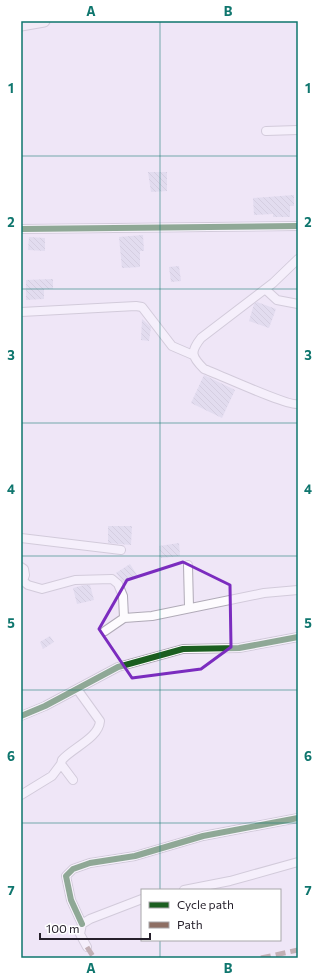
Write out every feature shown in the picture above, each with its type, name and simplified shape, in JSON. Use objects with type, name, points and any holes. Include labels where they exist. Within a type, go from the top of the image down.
[{"type":"street","points":[[21,25],[44,21]]},
{"type":"street","points":[[266,131],[298,130]]},
{"type":"street","points":[[21,229],[298,226]]},
{"type":"street","points":[[298,259],[265,289],[201,338],[194,348],[193,355],[196,361],[204,368],[280,400],[294,405],[298,404]]},
{"type":"street","points":[[265,289],[277,300],[298,304]]},
{"type":"street","points":[[21,312],[136,306],[142,307],[172,346],[193,355]]},
{"type":"street","points":[[21,538],[121,550]]},
{"type":"street","points":[[188,565],[188,607]]},
{"type":"street","points":[[21,567],[24,569],[25,575],[23,581],[28,585],[42,588],[75,580],[112,579],[118,584],[122,596],[124,618]]},
{"type":"street","points":[[105,631],[124,618],[152,616],[188,607],[264,593],[298,590]]},
{"type":"street","points":[[21,716],[45,706],[118,667],[183,649],[239,648],[298,637]]},
{"type":"street","points":[[21,796],[52,776],[66,756],[90,738],[100,726],[100,721],[96,714],[77,689]]},
{"type":"street","points":[[61,764],[73,780]]},
{"type":"street","points":[[87,947],[80,934],[82,924],[68,889],[66,876],[74,869],[90,863],[135,856],[203,836],[298,818]]},
{"type":"street","points":[[189,889],[230,881],[298,862]]},
{"type":"street","points":[[82,924],[90,919],[141,899]]},
{"type":"highlighted area","points":[[183,562],[230,585],[231,647],[201,669],[132,678],[99,629],[127,580]]},
{"type":"building","points":[[148,172],[167,172],[167,191],[151,192]]},
{"type":"building","points":[[294,195],[294,206],[290,206],[290,217],[273,217],[273,214],[254,215],[253,198]]},
{"type":"building","points":[[143,235],[144,251],[140,251],[140,267],[122,268],[119,237]]},
{"type":"building","points":[[29,237],[45,238],[45,251],[28,250]]},
{"type":"building","points":[[179,266],[181,281],[171,282],[169,267]]},
{"type":"building","points":[[53,279],[53,289],[44,289],[44,299],[26,300],[26,280]]},
{"type":"building","points":[[257,302],[276,309],[269,328],[249,321],[254,304]]},
{"type":"building","points":[[142,319],[151,327],[149,341],[141,340]]},
{"type":"building","points":[[204,375],[235,390],[222,418],[191,403]]},
{"type":"building","points":[[108,526],[132,526],[131,545],[108,543]]},
{"type":"building","points":[[179,543],[180,556],[161,558],[159,546]]},
{"type":"building","points":[[130,564],[137,575],[124,583],[116,573]]},
{"type":"building","points":[[90,585],[94,600],[77,604],[73,588]]},
{"type":"building","points":[[50,636],[54,642],[43,649],[40,642]]},
{"type":"marked path","points":[[87,947],[94,958]]},
{"type":"marked path","points":[[261,958],[298,950]]},
{"type":"cycle path","points":[[21,229],[298,226]]},
{"type":"cycle path","points":[[21,716],[45,706],[118,667],[183,649],[239,648],[298,637]]},
{"type":"cycle path","points":[[82,924],[71,900],[66,876],[73,869],[90,863],[135,856],[203,836],[298,818]]}]
